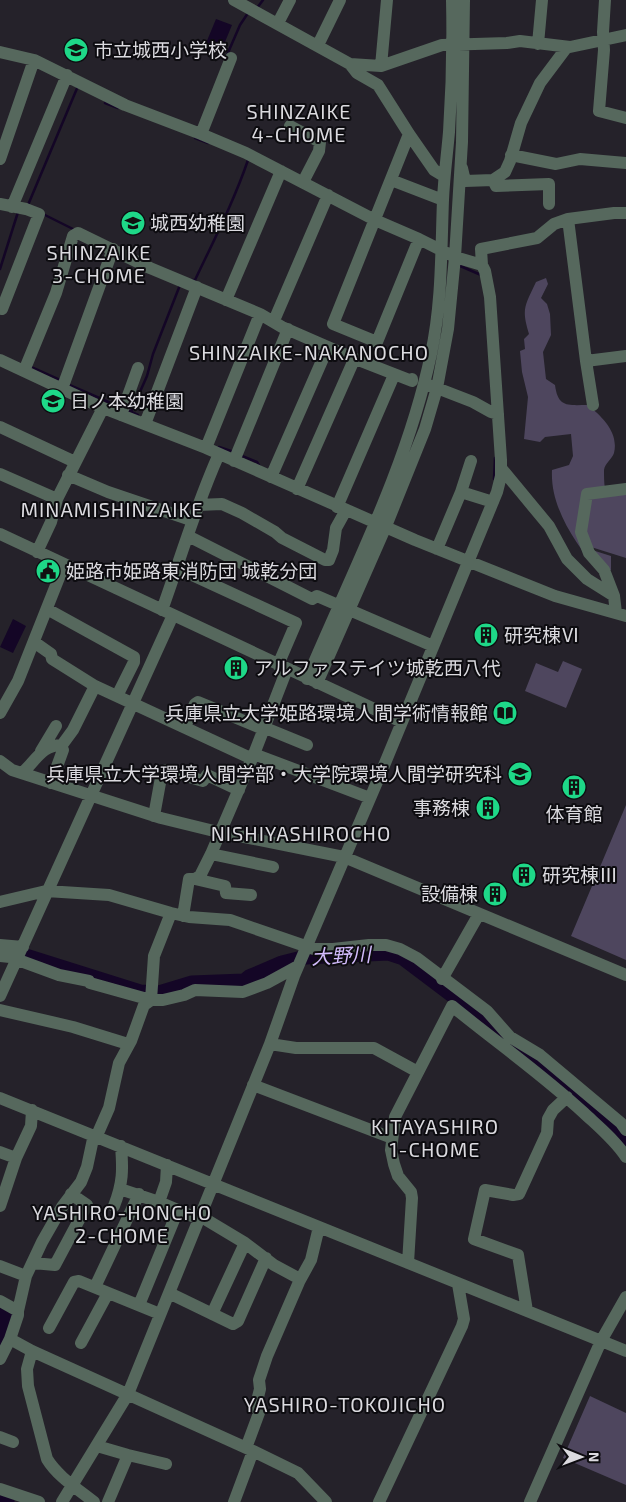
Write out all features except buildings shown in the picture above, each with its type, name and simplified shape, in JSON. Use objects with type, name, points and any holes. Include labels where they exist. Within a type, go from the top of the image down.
[{"type":"street","points":[[234,0],[350,64],[357,73],[379,87],[408,136],[434,170],[444,176]]},
{"type":"street","points":[[278,23],[290,0]]},
{"type":"street","points":[[318,45],[340,0]]},
{"type":"street","points":[[381,66],[387,0]]},
{"type":"street","points":[[312,681],[381,524],[426,429],[437,388],[448,329],[461,163],[459,44],[452,0]]},
{"type":"street","points":[[381,524],[400,460],[418,381],[431,354],[438,308],[444,176],[464,0]]},
{"type":"street","points":[[538,41],[542,0]]},
{"type":"street","points":[[604,0],[599,111],[626,118]]},
{"type":"street","points":[[350,64],[381,66],[442,44],[538,41],[567,47],[578,47],[603,36],[626,35]]},
{"type":"street","points":[[461,163],[465,181],[493,180],[505,172],[520,123],[540,83],[567,47]]},
{"type":"street","points":[[0,52],[34,60],[125,105],[201,134],[246,154],[328,195],[374,223],[419,239],[454,257],[482,265]]},
{"type":"street","points":[[201,134],[231,58]]},
{"type":"street","points":[[0,159],[34,60]]},
{"type":"street","points":[[0,308],[2,309],[39,214],[13,206],[67,75]]},
{"type":"street","points":[[290,126],[320,142],[318,151],[302,182]]},
{"type":"street","points":[[408,136],[333,324],[377,342],[419,239]]},
{"type":"street","points":[[511,155],[556,164],[580,159],[626,164]]},
{"type":"street","points":[[228,296],[281,171]]},
{"type":"street","points":[[391,180],[443,200]]},
{"type":"street","points":[[493,180],[496,186],[549,184],[549,204]]},
{"type":"street","points":[[208,445],[328,195]]},
{"type":"street","points":[[62,1502],[128,1394],[270,1044],[296,971],[402,722],[500,484],[501,468],[490,297],[482,265],[481,249],[537,238],[554,224],[568,219],[626,213]]},
{"type":"street","points":[[568,219],[593,405]]},
{"type":"street","points":[[26,368],[56,293],[73,236],[78,233],[150,268],[195,287],[228,296],[270,317],[374,363],[413,377],[418,381],[473,402],[498,414]]},
{"type":"street","points":[[65,385],[113,249]]},
{"type":"street","points":[[147,422],[195,287]]},
{"type":"street","points":[[270,317],[288,329],[353,358],[394,375],[418,381]]},
{"type":"street","points":[[236,456],[288,329]]},
{"type":"street","points":[[271,477],[328,347]]},
{"type":"street","points":[[586,361],[626,356]]},
{"type":"street","points":[[297,488],[353,358]]},
{"type":"street","points":[[0,360],[26,368],[65,385],[103,408],[122,411],[208,445],[219,454],[236,456],[271,477],[437,549],[556,596],[621,615]]},
{"type":"street","points":[[122,411],[138,368]]},
{"type":"street","points":[[198,505],[222,504],[242,513],[282,538],[328,560],[333,550],[341,508],[394,375]]},
{"type":"street","points":[[37,552],[68,475],[103,408]]},
{"type":"street","points":[[0,427],[75,462]]},
{"type":"street","points":[[0,996],[3,983],[23,947],[46,891],[134,703],[167,612],[191,520],[219,454]]},
{"type":"street","points":[[437,549],[461,492],[471,461]]},
{"type":"street","points":[[501,468],[549,526],[567,559],[587,579],[614,596]]},
{"type":"street","points":[[0,474],[57,499]]},
{"type":"street","points":[[68,475],[108,492],[191,520]]},
{"type":"street","points":[[621,615],[604,570],[588,553],[582,532],[587,494],[626,489]]},
{"type":"street","points":[[461,492],[493,502]]},
{"type":"street","points":[[0,534],[402,722]]},
{"type":"street","points":[[188,536],[312,599],[317,596],[433,646]]},
{"type":"street","points":[[0,712],[18,681],[64,565]]},
{"type":"street","points":[[177,568],[296,623],[253,755],[211,854],[200,876],[195,879]]},
{"type":"street","points":[[46,609],[134,657],[134,662],[116,696]]},
{"type":"street","points":[[34,642],[51,654],[52,658],[58,663],[116,696],[246,756],[253,755],[370,798]]},
{"type":"street","points":[[41,751],[56,745],[62,745],[73,730],[96,686]]},
{"type":"street","points":[[184,727],[195,704],[198,702],[307,745]]},
{"type":"street","points":[[22,773],[31,765],[56,726]]},
{"type":"street","points":[[51,783],[63,750]]},
{"type":"street","points":[[0,761],[12,770],[154,816],[221,832],[344,857],[626,975]]},
{"type":"street","points":[[154,816],[162,772],[166,770],[203,781],[207,775],[239,790]]},
{"type":"street","points":[[211,854],[273,867]]},
{"type":"street","points":[[0,1359],[10,1339],[18,1315],[26,1276],[47,1233],[71,1194],[81,1182],[87,1167],[93,1139],[108,1108],[119,1063],[144,1005],[151,1000],[154,956],[177,915],[189,879],[225,886],[226,893],[251,895]]},
{"type":"street","points":[[0,902],[46,891],[109,895],[177,915],[230,920],[306,948],[333,949],[369,945],[386,945],[400,948],[417,958],[486,1011],[510,1036],[547,1061],[624,1121]]},
{"type":"street","points":[[442,979],[479,914]]},
{"type":"street","points":[[0,945],[23,947]]},
{"type":"street","points":[[0,956],[59,975],[89,981],[90,983],[151,1000],[163,1000],[189,992],[243,992],[296,971]]},
{"type":"street","points":[[408,1263],[412,1198],[411,1192],[398,1176],[391,1150],[395,1117],[452,1006],[567,1097],[611,1138],[626,1157]]},
{"type":"street","points":[[0,1010],[73,1027],[128,1044]]},
{"type":"street","points":[[270,1044],[296,1048],[374,1048],[418,1072]]},
{"type":"street","points":[[253,1085],[392,1138]]},
{"type":"street","points":[[527,1311],[518,1255],[474,1239],[485,1190],[514,1195],[519,1194],[547,1133],[548,1119],[553,1110],[567,1097]]},
{"type":"street","points":[[0,1098],[626,1351]]},
{"type":"street","points":[[0,1206],[16,1158],[31,1126],[32,1110]]},
{"type":"street","points":[[114,1206],[123,1174],[121,1146]]},
{"type":"street","points":[[0,1152],[16,1158]]},
{"type":"street","points":[[159,1202],[166,1182],[167,1165]]},
{"type":"street","points":[[120,1189],[139,1194],[200,1218],[245,1243],[274,1265],[300,1279]]},
{"type":"street","points":[[33,1263],[55,1265],[87,1205],[71,1194]]},
{"type":"street","points":[[95,1287],[139,1194]]},
{"type":"street","points":[[139,1305],[178,1210]]},
{"type":"street","points":[[234,1502],[259,1413],[256,1405],[260,1389],[259,1380],[266,1356],[300,1279],[311,1260],[320,1227]]},
{"type":"street","points":[[212,1314],[245,1243]]},
{"type":"street","points":[[169,1294],[233,1324],[238,1322],[266,1258]]},
{"type":"street","points":[[0,1266],[26,1276]]},
{"type":"street","points":[[49,1328],[74,1282],[78,1281],[160,1314]]},
{"type":"street","points":[[379,1502],[462,1326],[464,1319],[458,1284]]},
{"type":"street","points":[[81,1343],[108,1293]]},
{"type":"street","points":[[530,1502],[601,1340],[626,1297]]},
{"type":"street","points":[[0,1301],[18,1311]]},
{"type":"street","points":[[10,1339],[32,1351],[298,1473],[313,1496],[326,1502]]},
{"type":"street","points":[[32,1351],[27,1369],[28,1386],[48,1458],[51,1465],[73,1486],[94,1502]]},
{"type":"street","points":[[0,1437],[13,1442]]},
{"type":"street","points":[[97,1446],[166,1464]]},
{"type":"street","points":[[108,1502],[128,1455]]},
{"type":"street","points":[[0,1489],[39,1502]]},
{"type":"shaded area","points":[[216,19],[232,25],[220,54],[204,48]]},
{"type":"shaded area","points":[[546,278],[548,284],[541,298],[547,304],[550,314],[551,335],[543,352],[546,379],[555,385],[559,398],[565,404],[588,405],[604,420],[614,438],[614,453],[604,470],[604,484],[605,489],[626,494],[626,558],[591,547],[592,550],[611,556],[611,570],[599,572],[590,561],[566,525],[555,498],[552,470],[569,465],[573,456],[571,434],[545,437],[540,442],[524,439],[528,397],[522,372],[520,351],[525,349],[524,339],[529,334],[525,318],[525,307],[536,282]]},
{"type":"shaded area","points":[[13,619],[26,626],[13,653],[0,647]]},
{"type":"shaded area","points":[[563,661],[582,669],[566,708],[525,691],[536,663],[558,672]]},
{"type":"shaded area","points":[[626,805],[626,960],[571,936]]},
{"type":"shaded area","points":[[590,1396],[626,1413],[626,1485],[563,1458]]},
{"type":"waterway","points":[[257,8],[263,0]]},
{"type":"waterway","points":[[227,55],[240,25],[248,13]]},
{"type":"waterway","points":[[28,205],[78,86]]},
{"type":"waterway","points":[[106,100],[105,103],[118,108]]},
{"type":"waterway","points":[[195,138],[208,143]]},
{"type":"waterway","points":[[192,280],[195,280],[248,160]]},
{"type":"waterway","points":[[0,269],[18,212]]},
{"type":"waterway","points":[[43,214],[73,229]]},
{"type":"waterway","points":[[458,265],[481,275]]},
{"type":"waterway","points":[[131,412],[147,376],[153,354],[180,285]]},
{"type":"waterway","points":[[31,367],[60,380]]},
{"type":"waterway","points":[[67,384],[120,407]]},
{"type":"waterway","points":[[127,410],[138,415]]},
{"type":"waterway","points":[[219,447],[234,452]]},
{"type":"waterway","points":[[242,456],[257,462],[260,467]]},
{"type":"waterway","points":[[494,479],[495,458]]},
{"type":"waterway","name":"大野川","points":[[6,951],[140,992],[159,993],[192,983],[244,981],[282,963],[306,957],[388,953],[403,958],[456,998],[505,1040],[564,1082],[626,1144]]},
{"type":"waterway","points":[[0,1308],[4,1310],[7,1324],[0,1341]]},
{"type":"waterway","points":[[0,1500],[7,1502]]},
{"type":"place","name":"市立城西小学校","points":[[76,50]]},
{"type":"place","name":"城西幼稚園","points":[[133,223]]},
{"type":"place","name":"日ノ本幼稚園","points":[[53,401]]},
{"type":"place","name":"姫路市姫路東消防団 城乾分団","points":[[48,571]]},
{"type":"place","name":"研究棟Ⅵ","points":[[486,635]]},
{"type":"place","name":"アルファステイツ城乾西八代","points":[[236,668]]},
{"type":"place","name":"兵庫県立大学姫路環境人間学術情報館","points":[[505,713]]},
{"type":"place","name":"兵庫県立大学環境人間学部・大学院環境人間学研究科","points":[[520,774]]},
{"type":"place","name":"体育館","points":[[574,787]]},
{"type":"place","name":"事務棟","points":[[488,808]]},
{"type":"place","name":"研究棟Ⅲ","points":[[524,875]]},
{"type":"place","name":"設備棟","points":[[495,894]]},
{"type":"district","name":"SHINZAIKE 4-CHOME","points":[[299,124]]},
{"type":"district","name":"SHINZAIKE 3-CHOME","points":[[99,264]]},
{"type":"district","name":"SHINZAIKE-NAKANOCHO","points":[[309,353]]},
{"type":"district","name":"MINAMISHINZAIKE","points":[[112,510]]},
{"type":"district","name":"NISHIYASHIROCHO","points":[[301,834]]},
{"type":"district","name":"KITAYASHIRO 1-CHOME","points":[[435,1138]]},
{"type":"district","name":"YASHIRO-HONCHO 2-CHOME","points":[[122,1224]]},
{"type":"district","name":"YASHIRO-TOKOJICHO","points":[[345,1405]]}]
